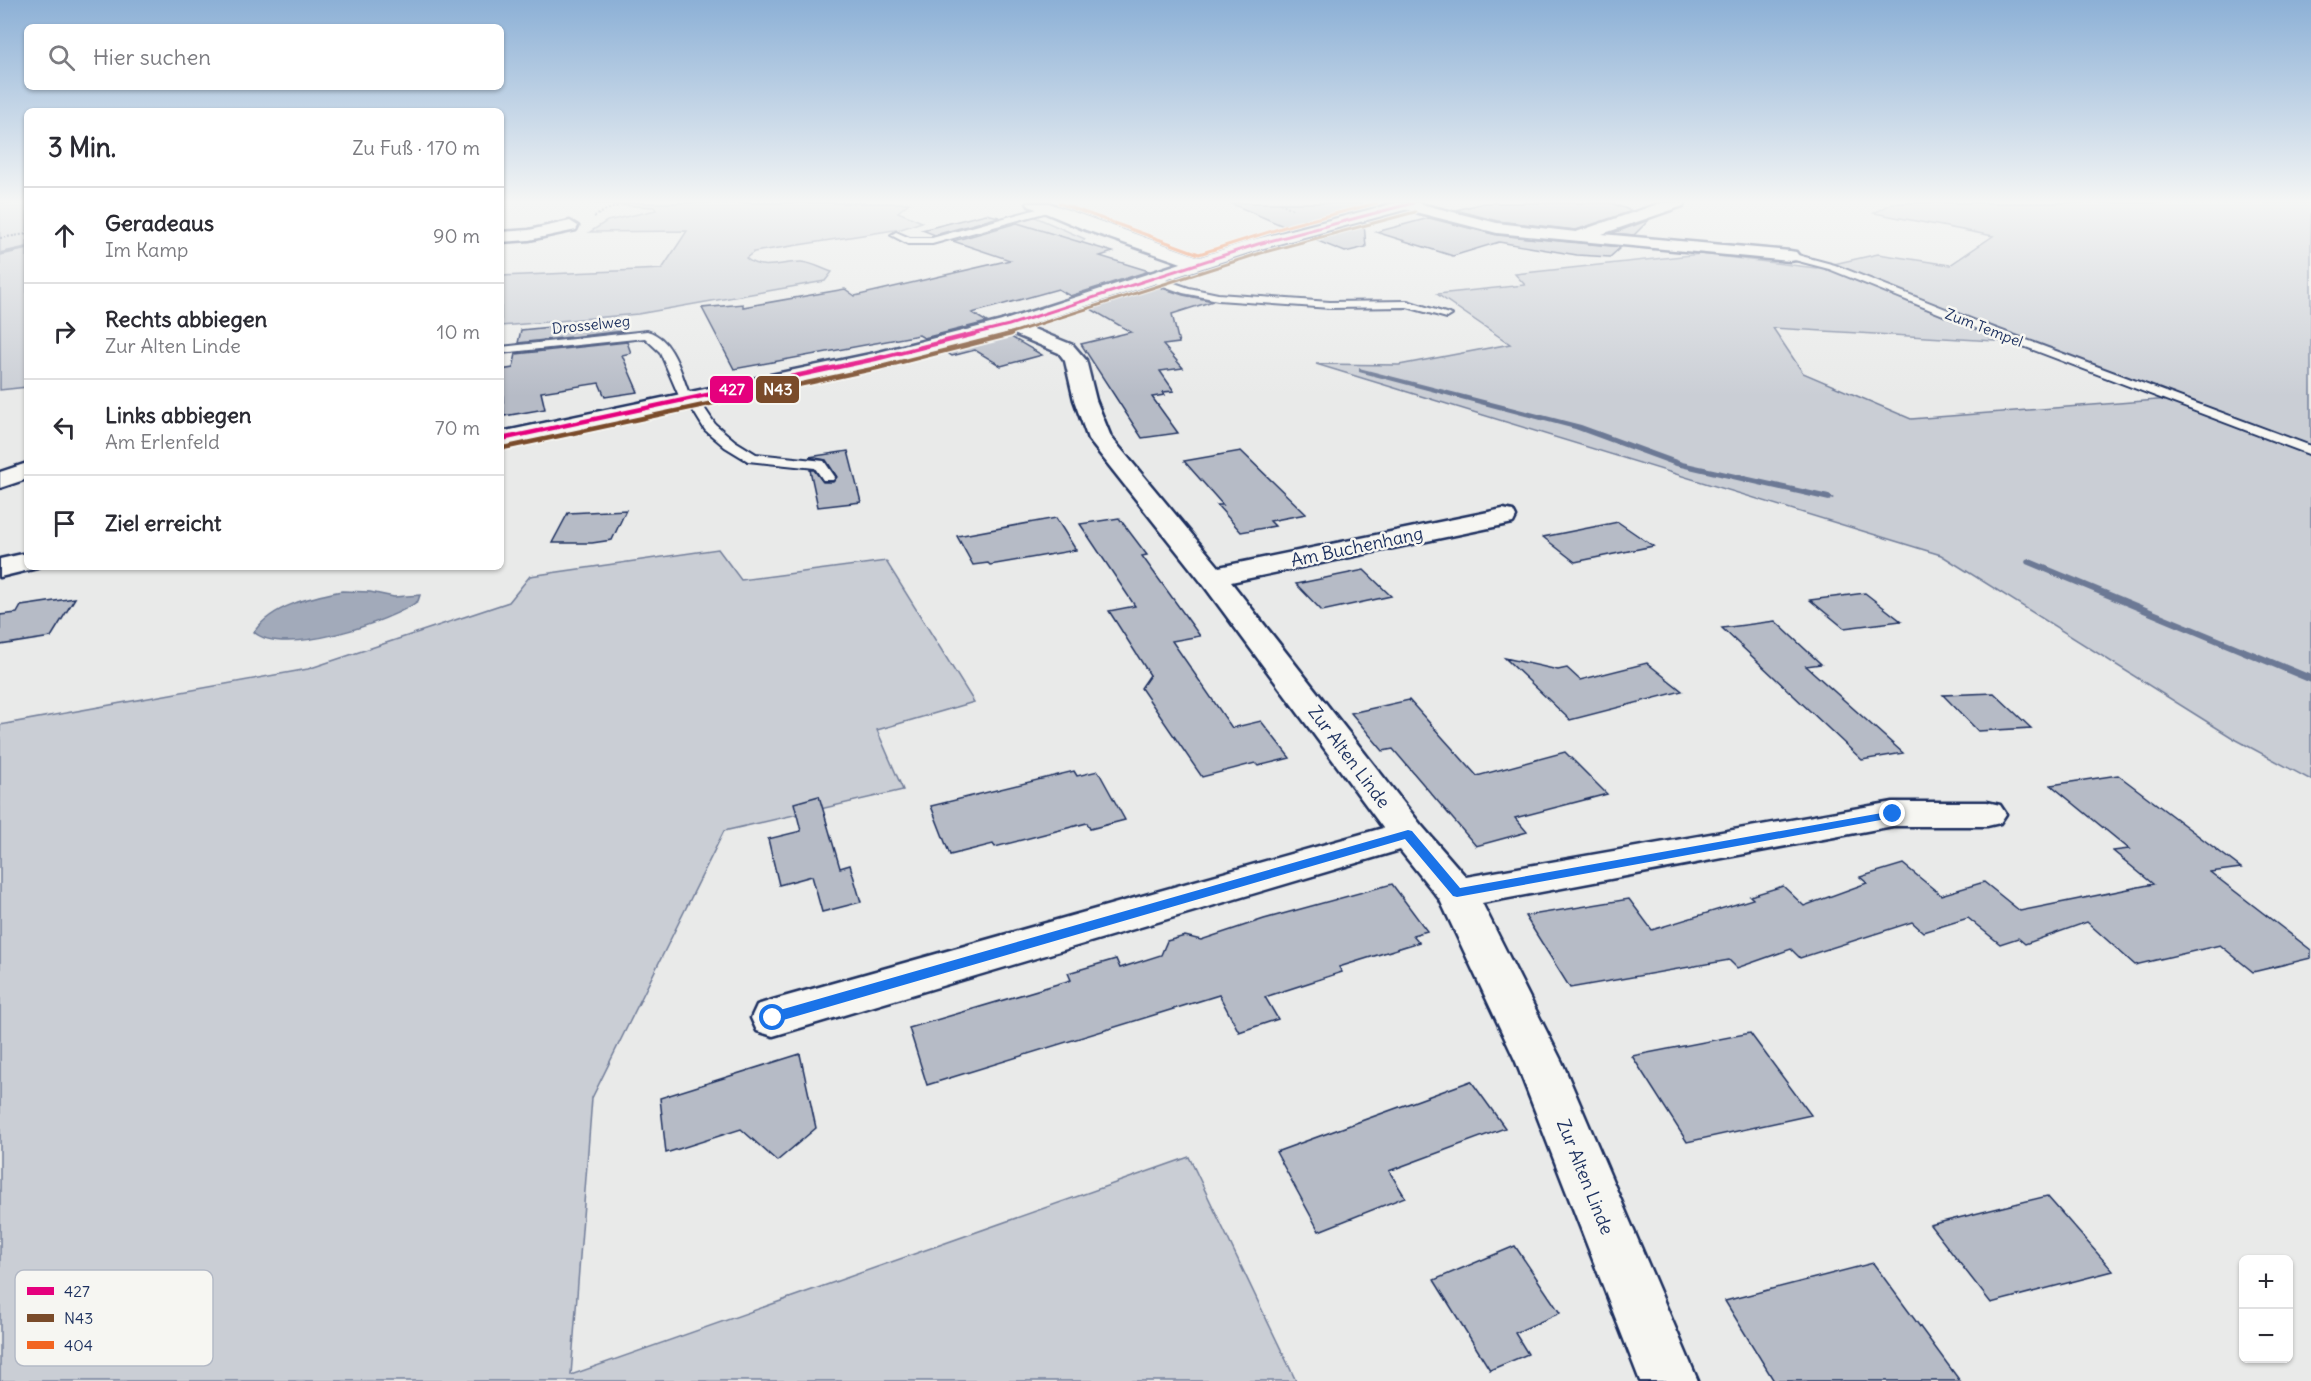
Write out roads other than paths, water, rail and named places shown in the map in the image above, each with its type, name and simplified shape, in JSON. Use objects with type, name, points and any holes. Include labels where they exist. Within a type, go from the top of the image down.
[{"type":"street","points":[[504,438],[875,359],[1185,267]]},
{"type":"street","name":"Zur Alten Linde","points":[[1003,322],[1066,349],[1075,360],[1085,400],[1100,439],[1212,577],[1408,834],[1457,893],[1539,1062],[1669,1381]]},
{"type":"street","points":[[0,480],[24,472]]},
{"type":"street","name":"Am Buchenhang","points":[[1212,577],[1503,517]]},
{"type":"street","points":[[0,568],[24,562]]},
{"type":"street","points":[[1457,893],[1893,814],[1987,813]]},
{"type":"street","points":[[773,1018],[1408,834]]},
{"type":"lane","name":"Zum Tempel","points":[[1833,267],[1977,325],[2311,451]]},
{"type":"lane","points":[[1151,278],[1187,291],[1218,297],[1330,305],[1407,304],[1447,315]]},
{"type":"lane","name":"Drosselweg","points":[[504,350],[647,334],[658,339],[670,360],[683,393],[691,397],[710,427],[730,444],[753,458],[819,464],[828,477]]},
{"type":"water","points":[[342,591],[370,592],[394,597],[420,595],[418,601],[385,618],[336,634],[288,641],[268,639],[254,632],[271,615],[282,609],[306,599]]},
{"type":"waterway","points":[[1362,370],[1578,427],[1679,464],[1829,498]]},
{"type":"waterway","points":[[2030,562],[2311,679]]}]
